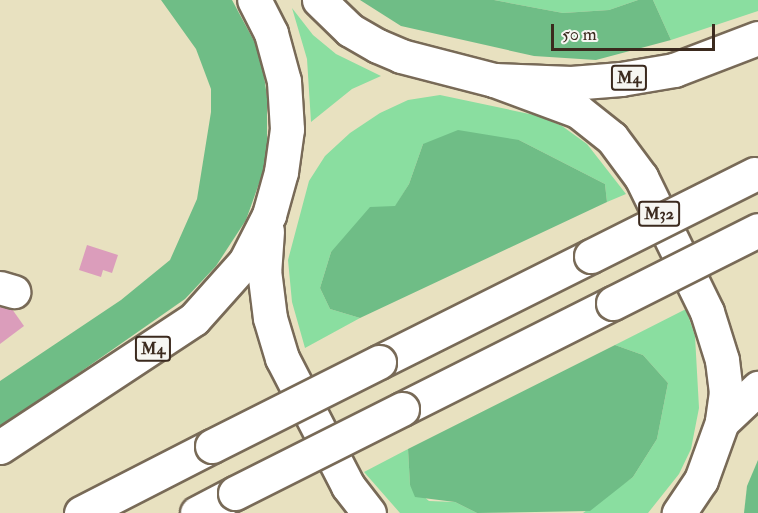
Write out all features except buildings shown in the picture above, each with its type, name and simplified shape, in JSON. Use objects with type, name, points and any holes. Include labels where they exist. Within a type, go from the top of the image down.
[{"type":"highway","points":[[255,0],[271,33],[284,81],[287,129],[281,172],[269,215],[264,270],[270,318],[282,358],[348,486],[369,513]]},
{"type":"highway","name":"M32","points":[[319,0],[350,30],[378,46],[401,56],[494,81],[589,118],[612,138],[635,169],[717,339],[726,392],[722,423],[701,480],[679,513]]},
{"type":"highway","name":"M4","points":[[494,81],[571,83],[621,79],[674,70],[758,38]]},
{"type":"highway","points":[[81,513],[757,173]]},
{"type":"highway","name":"M4","points":[[0,447],[194,319],[246,262],[269,215]]},
{"type":"highway","points":[[197,513],[758,230]]},
{"type":"highway","points":[[722,423],[758,387]]},
{"type":"green space","points":[[161,0],[232,0],[261,54],[267,97],[267,161],[246,220],[216,266],[185,299],[0,428],[0,381],[121,300],[170,260],[197,199],[211,112],[211,89],[196,49]]},
{"type":"green space","points":[[360,0],[494,0],[563,13],[609,10],[638,0],[653,0],[671,40],[596,60],[534,56],[401,26]]},
{"type":"green space","points":[[494,0],[638,0],[609,10],[563,13]]},
{"type":"green space","points":[[653,0],[758,0],[758,11],[671,40]]},
{"type":"green space","points":[[292,8],[313,35],[336,54],[381,76],[352,89],[311,122],[307,59]]},
{"type":"green space","points":[[440,95],[539,116],[562,126],[587,144],[626,194],[607,202],[605,184],[519,140],[423,144],[409,184],[395,207],[331,252],[320,288],[330,309],[360,318],[305,348],[292,302],[288,260],[309,181],[325,156],[350,133],[380,113],[408,100]]},
{"type":"green space","points":[[458,130],[519,140],[605,184],[607,202],[360,318],[330,309],[320,288],[331,252],[370,207],[395,206],[409,184],[423,144]]},
{"type":"green space","points":[[686,309],[695,336],[699,408],[691,449],[679,474],[648,513],[583,513],[633,477],[657,439],[668,383],[643,355],[615,345]]},
{"type":"green space","points":[[615,345],[643,355],[668,383],[657,439],[633,477],[590,511],[477,513],[455,502],[415,497],[410,485],[408,449]]},
{"type":"green space","points":[[408,449],[410,485],[429,501],[455,502],[477,513],[400,513],[364,472]]},
{"type":"green space","points":[[758,460],[758,513],[744,513],[747,486]]}]
